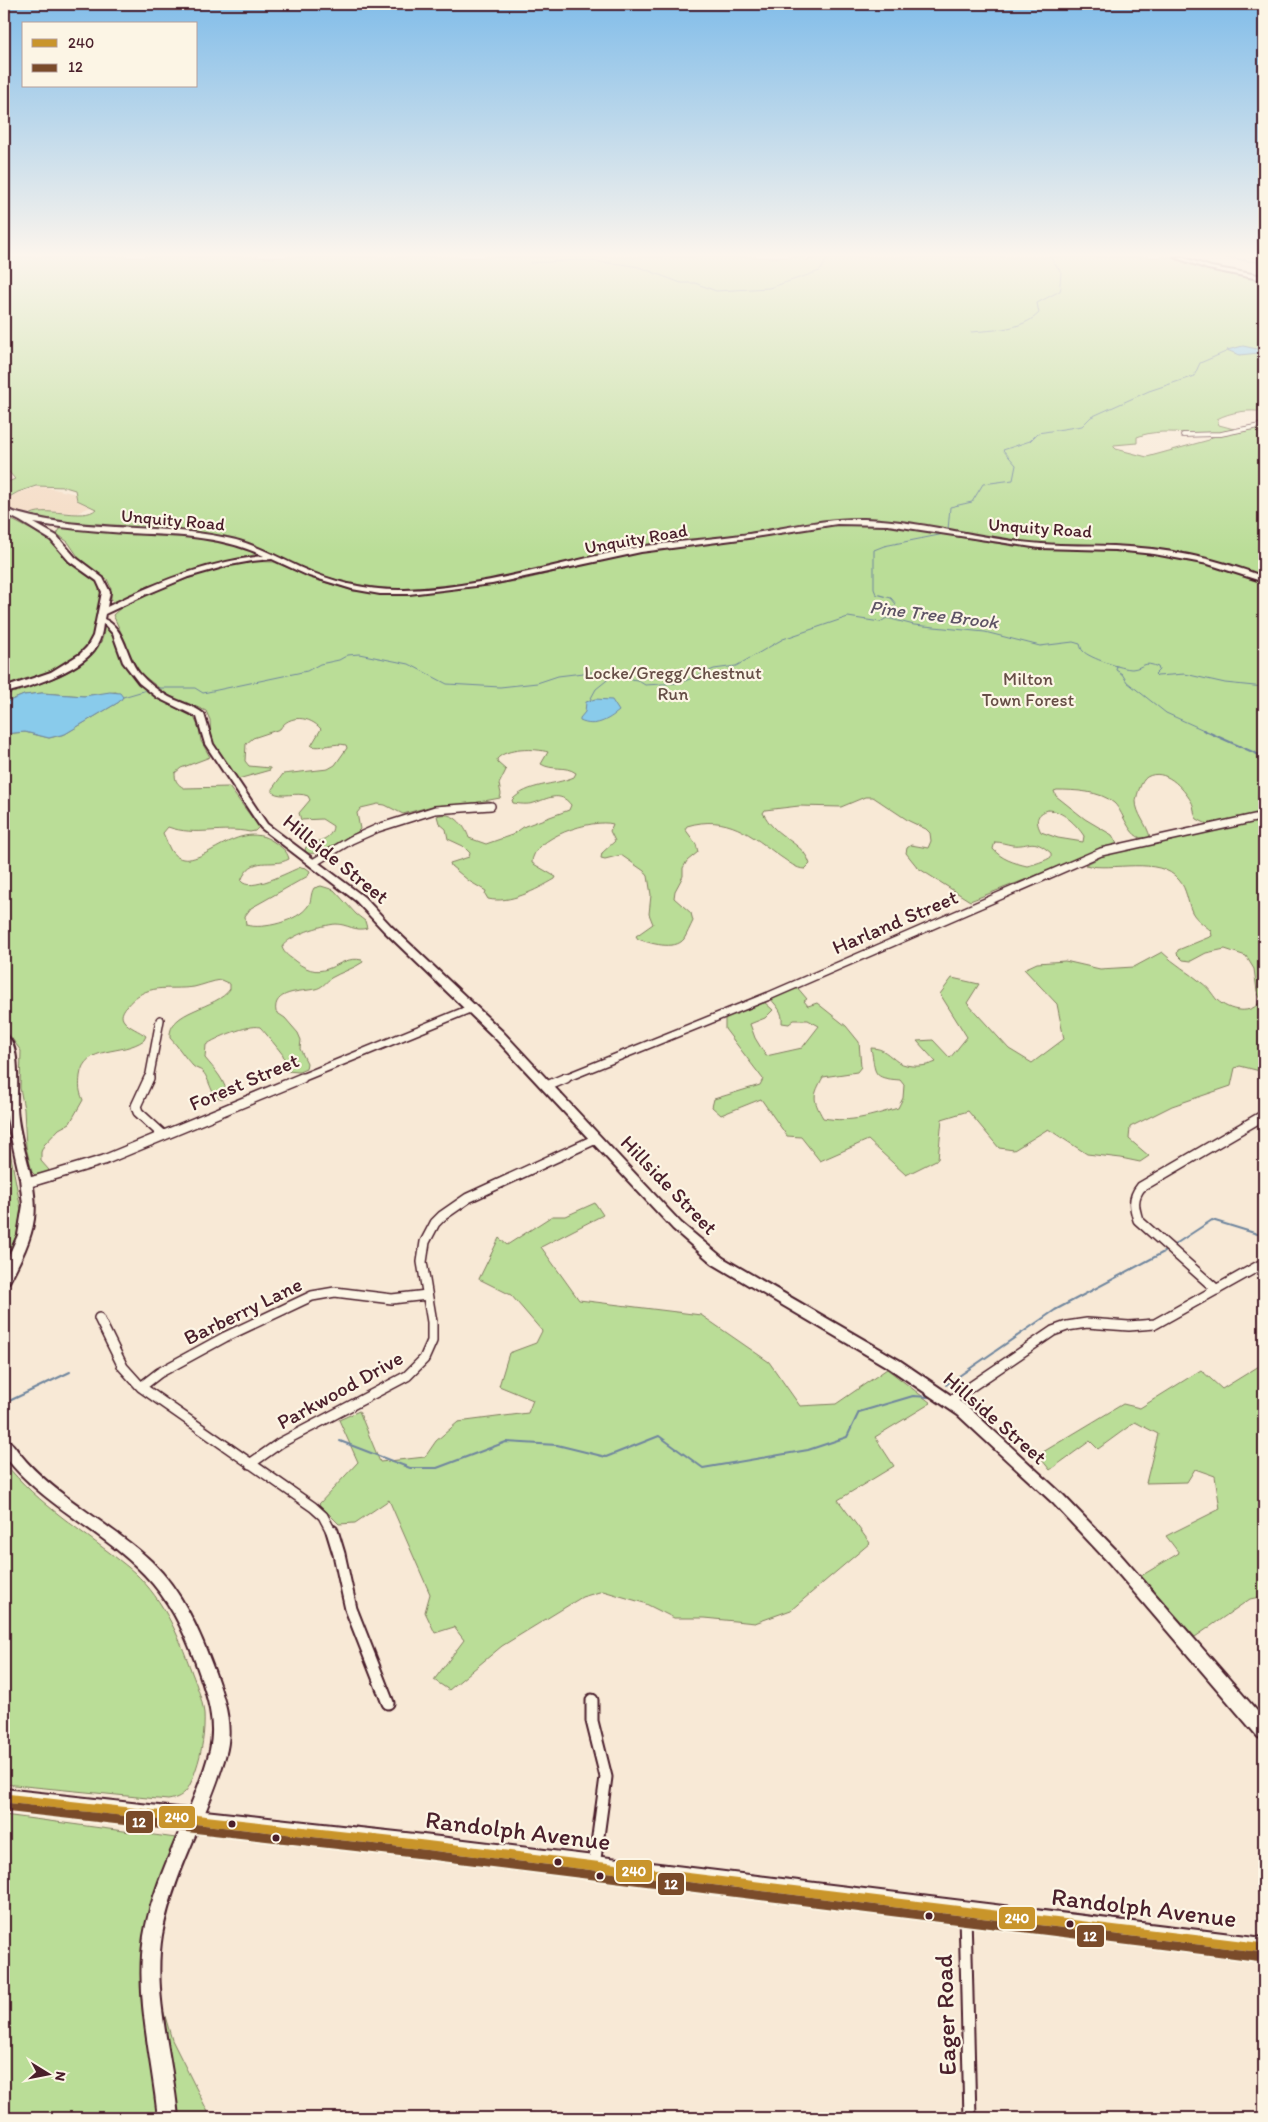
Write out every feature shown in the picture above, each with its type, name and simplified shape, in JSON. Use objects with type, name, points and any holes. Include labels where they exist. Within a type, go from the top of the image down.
[{"type":"main road","points":[[4,511],[53,537],[73,560],[101,580],[106,591],[102,616],[94,642],[76,661],[46,678],[4,691]]},
{"type":"main road","name":"Unquity Road","points":[[18,517],[82,527],[214,537],[246,544],[313,575],[349,586],[380,592],[412,592],[459,588],[515,579],[648,548],[740,538],[827,523],[870,522],[907,525],[1015,544],[1122,549],[1173,554],[1218,564],[1264,580]]},
{"type":"main road","points":[[102,616],[138,595],[227,562],[275,557]]},
{"type":"main road","name":"Hillside Street","points":[[102,616],[115,632],[125,660],[147,686],[164,698],[192,709],[201,716],[208,742],[256,815],[277,838],[356,895],[388,929],[472,1008],[677,1226],[706,1252],[894,1364],[950,1401],[1011,1454],[1079,1520],[1142,1588],[1264,1731]]},
{"type":"main road","points":[[4,1040],[12,1067],[11,1108],[13,1125],[27,1183],[29,1210],[20,1245],[4,1279]]},
{"type":"main road","points":[[4,1444],[43,1488],[142,1561],[169,1593],[186,1620],[215,1696],[221,1726],[216,1759],[163,1894],[155,1924],[151,1955],[151,2009],[168,2118]]},
{"type":"main road","name":"Randolph Avenue","points":[[4,1798],[194,1818],[1264,1948]]},
{"type":"street","points":[[1183,434],[1221,434],[1264,425]]},
{"type":"street","points":[[313,863],[351,840],[378,828],[435,810],[491,806]]},
{"type":"street","name":"Harland Street","points":[[547,1086],[764,998],[1101,852],[1264,816]]},
{"type":"street","name":"Forest Street","points":[[27,1183],[87,1166],[472,1008]]},
{"type":"street","points":[[160,1020],[149,1079],[136,1106],[138,1112],[163,1135]]},
{"type":"street","points":[[1217,1290],[1144,1227],[1134,1212],[1134,1199],[1141,1187],[1261,1117]]},
{"type":"street","name":"Parkwood Drive","points":[[250,1464],[280,1443],[400,1380],[418,1367],[429,1351],[433,1340],[433,1324],[422,1266],[422,1249],[428,1233],[440,1217],[467,1199],[596,1138]]},
{"type":"street","points":[[950,1401],[1040,1339],[1060,1329],[1087,1323],[1128,1326],[1155,1324],[1264,1263]]},
{"type":"street","name":"Barberry Lane","points":[[141,1387],[159,1373],[225,1337],[312,1296],[329,1292],[400,1299],[427,1295]]},
{"type":"street","points":[[98,1318],[123,1367],[141,1387],[313,1506],[326,1519],[335,1541],[352,1612],[388,1703]]},
{"type":"street","points":[[592,1700],[590,1718],[606,1777],[594,1866]]},
{"type":"street","name":"Eager Road","points":[[965,1911],[970,2118]]},
{"type":"shaded area","points":[[38,487],[76,494],[76,500],[90,507],[77,513],[52,511],[23,514],[4,507],[4,501],[18,493]]},
{"type":"green space","points":[[4,356],[1264,356],[1264,412],[1240,412],[1217,419],[1219,425],[1234,429],[1224,433],[1149,433],[1137,437],[1137,443],[1114,445],[1114,447],[1147,457],[1209,440],[1212,437],[1264,427],[1264,578],[1206,559],[1177,554],[1148,550],[1009,541],[897,521],[861,519],[826,521],[728,536],[646,545],[611,552],[537,572],[482,583],[445,588],[397,589],[357,584],[330,578],[305,569],[255,546],[223,536],[175,530],[77,524],[29,516],[43,512],[82,514],[90,513],[96,509],[77,500],[75,490],[65,487],[36,486],[18,492],[4,500],[4,486],[6,485],[4,480],[8,482],[15,479],[9,472],[4,473]]},
{"type":"green space","points":[[4,516],[46,537],[71,563],[97,582],[101,595],[92,637],[79,655],[70,663],[48,674],[4,688]]},
{"type":"green space","points":[[840,524],[895,526],[1013,546],[1150,553],[1214,565],[1264,583],[1264,813],[1207,824],[1197,819],[1191,801],[1173,780],[1160,775],[1154,775],[1147,777],[1143,781],[1136,801],[1136,806],[1150,837],[1143,838],[1133,832],[1118,808],[1109,799],[1087,792],[1057,790],[1054,791],[1056,796],[1085,819],[1112,835],[1117,844],[970,901],[918,868],[906,853],[907,848],[911,845],[928,848],[931,841],[930,833],[873,797],[865,797],[841,807],[799,806],[765,810],[763,813],[778,832],[804,852],[810,864],[805,869],[793,865],[749,834],[738,829],[714,823],[687,826],[685,829],[696,844],[698,852],[687,861],[683,868],[683,876],[675,891],[674,898],[691,913],[693,921],[680,943],[675,945],[655,944],[638,939],[636,936],[653,924],[649,914],[651,895],[648,876],[621,855],[605,859],[601,858],[602,853],[615,841],[610,831],[613,824],[592,824],[578,827],[552,838],[541,846],[534,854],[532,863],[556,877],[555,879],[514,898],[505,900],[488,899],[485,894],[486,891],[469,881],[451,866],[450,863],[469,857],[470,853],[463,846],[448,839],[446,829],[439,823],[437,816],[448,815],[453,817],[461,824],[469,838],[486,844],[512,835],[525,826],[569,810],[571,805],[567,800],[558,797],[529,804],[513,803],[512,800],[525,790],[574,777],[576,773],[572,771],[541,764],[548,752],[521,750],[501,755],[497,759],[498,763],[506,770],[499,784],[500,798],[468,804],[432,806],[403,814],[385,805],[378,804],[361,808],[357,813],[360,829],[356,833],[327,850],[307,853],[306,847],[330,835],[333,826],[322,819],[301,820],[299,813],[310,800],[308,796],[299,794],[281,795],[272,792],[272,789],[283,774],[328,769],[335,765],[347,748],[346,745],[311,746],[321,729],[306,719],[294,719],[284,724],[280,729],[253,738],[246,744],[245,761],[249,766],[270,768],[270,770],[238,779],[233,775],[211,739],[210,720],[206,711],[168,695],[140,673],[133,665],[126,650],[126,643],[113,615],[124,605],[147,594],[222,566],[244,561],[274,562],[314,579],[354,591],[409,595],[518,581],[641,551],[749,539]],"holes":[[[1048,810],[1064,815],[1073,823],[1084,836],[1083,842],[1058,838],[1041,832],[1037,821],[1039,816]],[[995,842],[1012,845],[1031,843],[1039,845],[1051,853],[1051,857],[1027,866],[1022,865],[1008,860],[996,852],[993,849]]]},
{"type":"green space","points":[[60,529],[197,537],[245,547],[258,554],[219,563],[113,602],[111,600],[111,588],[107,579],[79,558],[68,542],[57,534]]},
{"type":"green space","points":[[106,628],[114,638],[122,660],[136,681],[154,697],[193,715],[199,728],[201,741],[210,757],[181,768],[175,773],[178,784],[184,788],[229,787],[259,827],[255,831],[250,832],[240,830],[189,831],[168,827],[163,833],[171,851],[180,858],[191,859],[245,836],[259,836],[274,842],[285,851],[289,859],[282,862],[256,864],[245,872],[241,881],[252,885],[279,877],[301,867],[310,871],[308,876],[251,908],[245,916],[246,925],[270,925],[288,920],[308,906],[314,888],[321,886],[334,890],[365,921],[367,928],[359,929],[336,924],[323,926],[291,938],[282,947],[287,955],[295,961],[315,971],[331,968],[353,959],[362,960],[363,962],[331,978],[320,987],[289,993],[278,1000],[276,1012],[285,1018],[298,1033],[301,1040],[300,1049],[307,1063],[306,1069],[299,1072],[286,1071],[283,1055],[260,1027],[232,1032],[206,1045],[205,1058],[225,1086],[227,1097],[222,1098],[214,1094],[203,1072],[193,1066],[170,1038],[171,1029],[176,1021],[184,1015],[224,996],[230,989],[230,984],[221,980],[194,987],[158,989],[142,993],[126,1007],[122,1015],[126,1023],[146,1036],[144,1040],[135,1045],[96,1055],[83,1066],[79,1086],[83,1100],[70,1123],[59,1129],[44,1145],[41,1152],[41,1161],[49,1170],[46,1174],[37,1177],[32,1172],[26,1147],[24,1109],[20,1088],[21,1051],[4,1028],[4,734],[25,732],[49,738],[65,734],[119,702],[123,697],[116,692],[84,696],[42,693],[24,695],[4,703],[4,695],[49,680],[80,665],[101,643],[104,629]]},
{"type":"green space","points":[[1264,818],[1264,1072],[1240,1066],[1235,1068],[1231,1086],[1172,1106],[1130,1127],[1129,1139],[1149,1156],[1140,1162],[1087,1154],[1048,1129],[1014,1150],[999,1148],[968,1111],[942,1119],[938,1159],[906,1175],[868,1140],[820,1161],[801,1137],[787,1136],[761,1099],[721,1115],[712,1107],[714,1099],[760,1085],[763,1079],[725,1029],[725,1017],[763,1001],[773,1010],[765,1018],[750,1024],[755,1038],[766,1056],[802,1048],[819,1026],[808,1020],[794,1020],[789,1024],[782,1023],[780,1012],[770,998],[796,986],[807,999],[804,1001],[808,1006],[817,1003],[846,1026],[859,1042],[861,1067],[857,1072],[823,1077],[815,1097],[823,1118],[843,1120],[861,1118],[898,1108],[903,1098],[904,1085],[900,1080],[884,1078],[876,1073],[871,1048],[883,1051],[902,1064],[922,1066],[936,1062],[917,1041],[933,1040],[950,1058],[967,1037],[940,994],[952,978],[979,984],[967,1003],[1009,1049],[1032,1063],[1064,1039],[1057,1004],[1024,969],[1037,963],[1065,961],[1100,969],[1134,967],[1162,952],[1209,989],[1222,1004],[1240,1010],[1252,1008],[1261,1000],[1257,991],[1254,969],[1246,956],[1225,949],[1206,953],[1191,961],[1183,960],[1177,954],[1178,950],[1212,936],[1211,931],[1194,915],[1182,884],[1170,872],[1148,866],[1096,867],[1085,865],[1107,854]]},
{"type":"green space","points":[[4,1062],[6,1084],[5,1125],[21,1210],[17,1234],[4,1264]]},
{"type":"green space","points":[[595,1203],[603,1215],[541,1247],[579,1300],[701,1315],[769,1362],[800,1406],[836,1404],[887,1369],[931,1403],[875,1437],[894,1466],[838,1500],[870,1543],[791,1610],[755,1623],[704,1618],[674,1618],[644,1603],[603,1591],[582,1597],[502,1646],[449,1690],[434,1680],[464,1640],[454,1627],[435,1633],[425,1612],[430,1594],[389,1500],[355,1523],[339,1524],[319,1504],[358,1462],[339,1420],[359,1411],[380,1462],[425,1457],[436,1441],[458,1422],[528,1413],[533,1400],[499,1386],[509,1353],[536,1343],[542,1331],[511,1295],[479,1279],[499,1238],[507,1245],[552,1216],[566,1216]]},
{"type":"green space","points":[[1264,1363],[1264,1596],[1250,1599],[1195,1637],[1141,1576],[1179,1553],[1166,1536],[1220,1509],[1215,1476],[1195,1469],[1187,1482],[1146,1483],[1158,1434],[1135,1422],[1098,1449],[1090,1441],[1050,1470],[1038,1455],[1123,1404],[1140,1408],[1201,1370],[1222,1389]]},
{"type":"green space","points":[[4,1462],[47,1505],[140,1578],[150,1589],[167,1615],[187,1658],[204,1713],[203,1734],[198,1762],[190,1785],[180,1796],[168,1800],[4,1784]]},
{"type":"green space","points":[[4,1815],[191,1840],[165,1911],[156,1976],[172,2040],[211,2118],[4,2118]]},
{"type":"water","points":[[110,692],[120,693],[123,697],[119,702],[65,734],[49,738],[25,732],[4,734],[4,703],[24,695],[42,693],[84,696]]},
{"type":"water","points":[[595,699],[612,700],[619,711],[601,722],[591,724],[580,721],[585,712],[586,702]]},
{"type":"waterway","points":[[948,530],[950,507],[972,502],[983,484],[1013,480],[1016,465],[1003,450],[1030,441],[1038,433],[1082,426],[1091,417],[1149,391],[1194,376],[1200,363],[1216,356]]},
{"type":"waterway","points":[[887,617],[896,604],[891,598],[876,594],[874,589],[874,550],[884,546],[944,534]]},
{"type":"waterway","name":"Pine Tree Brook","points":[[156,688],[195,688],[203,693],[307,671],[320,664],[339,660],[348,655],[359,654],[409,664],[447,684],[500,687],[537,683],[558,676],[591,672],[637,680],[645,685],[680,683],[714,669],[736,666],[783,639],[848,617],[880,622],[887,618],[914,625],[985,632],[1040,646],[1073,642],[1080,644],[1086,654],[1114,665],[1128,669],[1146,664],[1158,667],[1159,670],[1155,674],[1157,676],[1185,674],[1225,683],[1264,687]]},
{"type":"waterway","points":[[1117,666],[1116,670],[1122,674],[1127,682],[1166,713],[1206,731]]},
{"type":"waterway","points":[[590,700],[596,689],[611,677]]},
{"type":"waterway","name":"Pine Tree Brook","points":[[123,697],[147,690]]},
{"type":"waterway","points":[[1203,730],[1264,757]]},
{"type":"waterway","points":[[1174,1245],[1212,1220],[1264,1236]]},
{"type":"waterway","points":[[946,1385],[1055,1310],[1164,1252]]},
{"type":"waterway","points":[[4,1399],[5,1403],[70,1372]]},
{"type":"waterway","points":[[340,1441],[410,1468],[437,1468],[506,1442],[557,1445],[606,1457],[659,1436],[703,1468],[808,1450],[847,1437],[859,1412],[913,1396],[929,1397]]},
{"type":"transit line","name":"240","points":[[4,1798],[415,1844],[1264,1948]]},
{"type":"transit line","name":"12","points":[[4,1807],[414,1853],[1263,1957]]},
{"type":"park label","name":"Locke/Gregg/Chestnut Run","points":[[673,683]]},
{"type":"park label","name":"Milton Town Forest","points":[[1028,690]]}]
